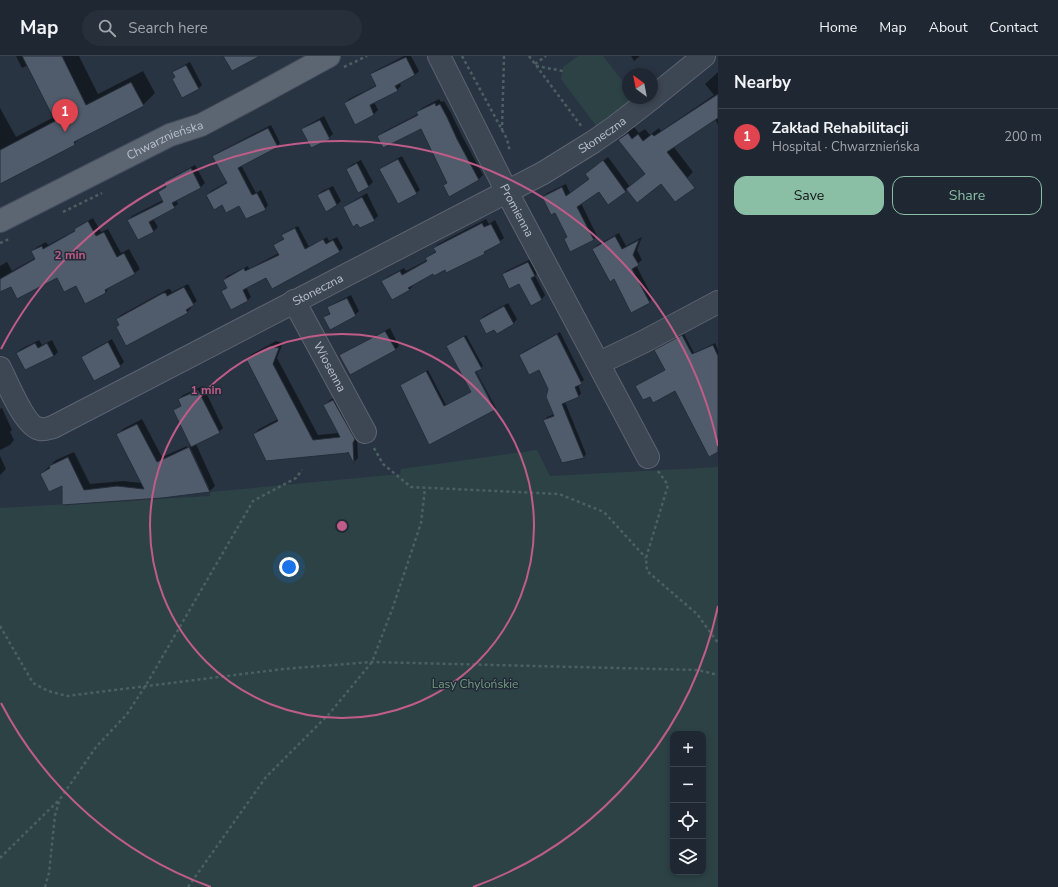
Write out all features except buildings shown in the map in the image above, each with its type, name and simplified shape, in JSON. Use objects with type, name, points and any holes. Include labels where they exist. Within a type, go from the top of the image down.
[{"type":"main road","name":"Chwarznieńska","points":[[0,221],[170,135],[201,125],[329,56]]},
{"type":"street","name":"Promienna","points":[[439,56],[516,187],[599,363],[648,457]]},
{"type":"street","name":"Słoneczna","points":[[658,93],[704,56]]},
{"type":"street","name":"Słoneczna","points":[[0,368],[26,418],[32,425],[39,429],[47,429],[52,427],[516,187],[593,142],[644,104]]},
{"type":"street","name":"Wiosenna","points":[[294,301],[365,432]]},
{"type":"street","points":[[599,363],[718,302]]},
{"type":"path","points":[[462,56],[507,139],[516,187]]},
{"type":"path","points":[[502,131],[504,56]]},
{"type":"path","points":[[529,56],[593,142]]},
{"type":"path","points":[[535,65],[546,56]]},
{"type":"path","points":[[535,65],[563,71]]},
{"type":"path","points":[[365,432],[383,464],[411,487],[559,494],[604,512],[646,558]]},
{"type":"path","points":[[648,457],[668,485],[659,510],[646,558],[647,572],[697,614],[718,643]]},
{"type":"path","points":[[0,858],[60,799],[96,747],[127,714],[146,685],[253,501],[296,478],[302,470]]},
{"type":"path","points":[[188,887],[266,777],[329,714],[372,662],[393,607],[421,523],[425,488]]},
{"type":"path","points":[[0,626],[33,683],[48,691],[67,696],[283,668],[372,662],[698,670],[718,675]]},
{"type":"path","points":[[45,887],[49,873],[55,816],[60,799]]},
{"type":"green space","points":[[578,56],[603,56],[622,80],[622,104],[626,104],[597,127],[561,79],[563,67]]},
{"type":"green space","name":"Lasy Chylońskie","points":[[537,450],[550,476],[718,467],[718,887],[0,887],[0,508],[210,496],[210,492],[400,474],[401,469]]},
{"type":"place","name":"Zakład Rehabilitacji","points":[[65,132]]}]
